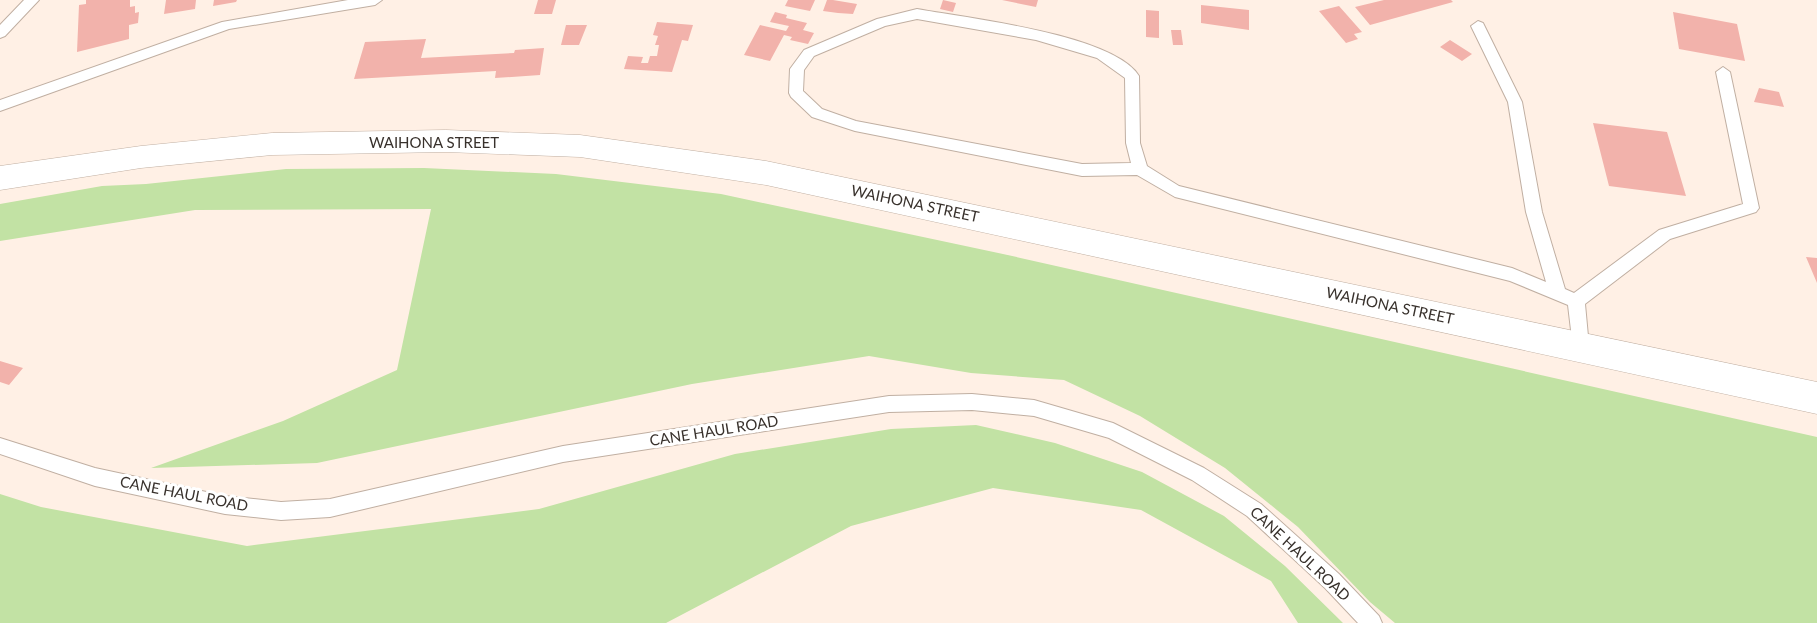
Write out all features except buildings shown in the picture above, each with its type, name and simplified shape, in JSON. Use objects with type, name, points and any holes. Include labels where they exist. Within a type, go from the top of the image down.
[{"type":"street","name":"WAIHONA STREET","points":[[0,178],[141,157],[272,144],[446,141],[580,146],[766,173],[1817,398]]},
{"type":"lane","points":[[0,33],[32,0]]},
{"type":"lane","points":[[0,106],[227,25],[375,0]]},
{"type":"lane","points":[[1140,169],[1133,143],[1132,76],[1102,54],[1036,35],[917,14],[882,22],[809,53],[797,69],[796,93],[817,113],[855,126],[1082,170],[1140,169],[1175,191],[1512,275],[1557,291],[1576,301]]},
{"type":"lane","points":[[1478,26],[1515,102],[1534,212],[1557,291]]},
{"type":"lane","points":[[1576,301],[1665,234],[1751,208],[1723,72]]},
{"type":"lane","points":[[1576,301],[1581,347]]},
{"type":"lane","name":"CANE HAUL ROAD","points":[[0,446],[95,477],[225,505],[281,511],[330,508],[563,454],[889,405],[972,402],[1034,408],[1113,431],[1198,474],[1254,510],[1332,581],[1372,623]]},
{"type":"green space","points":[[424,168],[556,174],[721,194],[1003,254],[1817,437],[1817,623],[1395,623],[1370,602],[1298,527],[1225,468],[1140,416],[1064,380],[971,373],[869,356],[692,384],[317,463],[151,468],[283,421],[397,370],[431,209],[195,210],[0,241],[0,204],[102,186],[146,184],[286,169]]},
{"type":"green space","points":[[976,425],[1055,443],[1142,472],[1224,516],[1285,566],[1343,623],[1298,623],[1271,581],[1141,510],[993,488],[851,526],[666,623],[0,623],[0,494],[41,507],[247,546],[539,509],[735,454],[891,429]]}]
